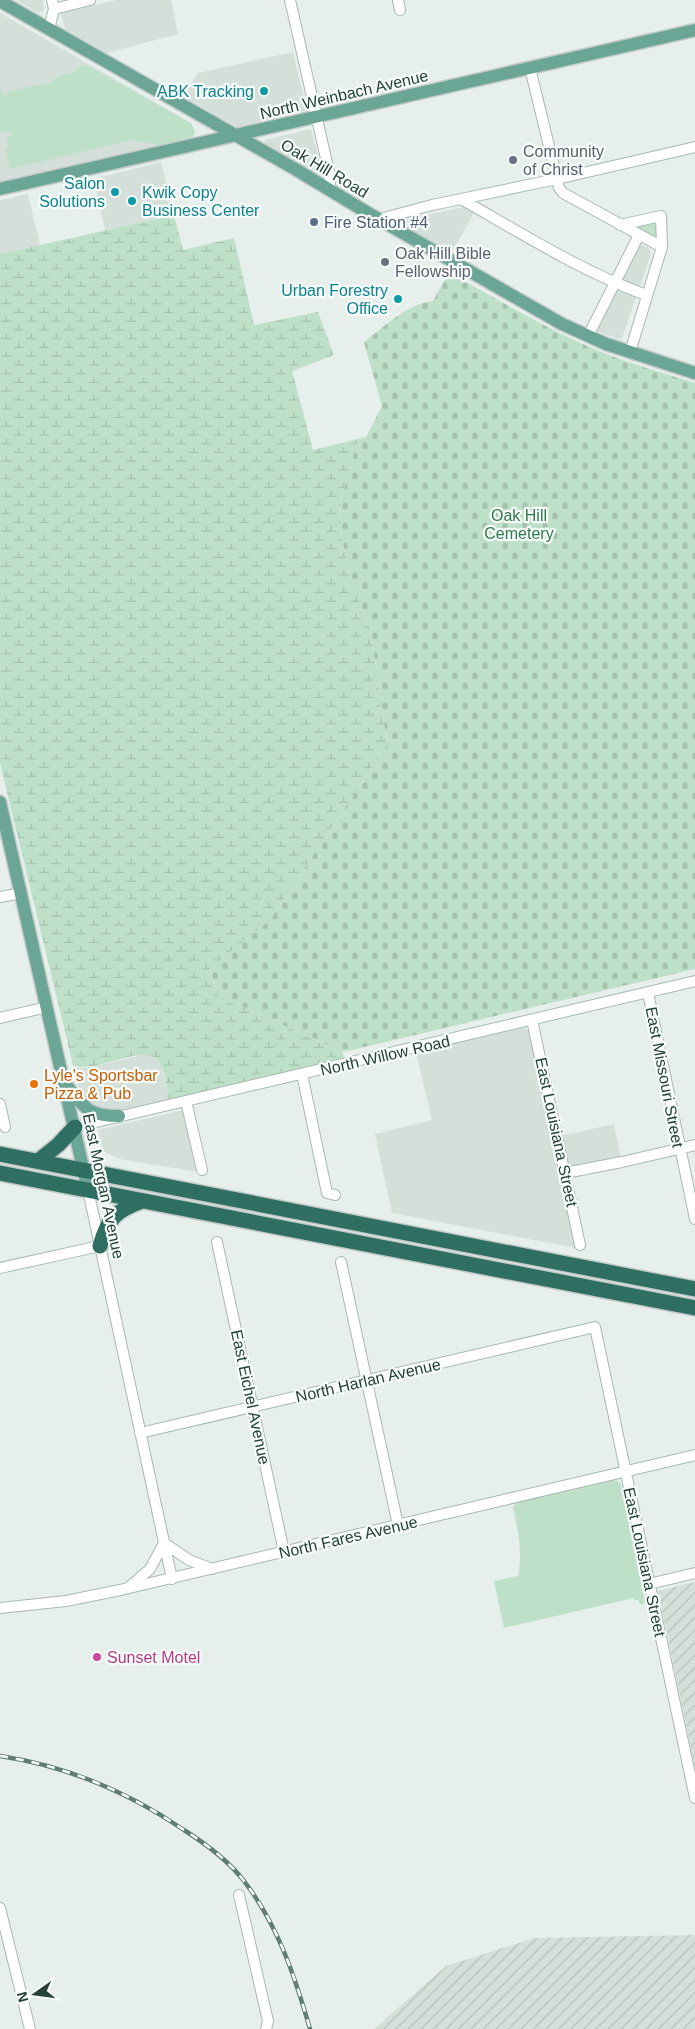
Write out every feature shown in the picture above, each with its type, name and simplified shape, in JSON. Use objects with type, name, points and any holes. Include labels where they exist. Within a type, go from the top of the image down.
[{"type":"highway","points":[[38,1161],[58,1145],[74,1127]]},
{"type":"highway","points":[[0,1154],[695,1289]]},
{"type":"highway","points":[[0,1173],[695,1308]]},
{"type":"highway","points":[[100,1246],[104,1234],[116,1213],[125,1207],[144,1201]]},
{"type":"main road","name":"Oak Hill Road","points":[[0,1],[547,316],[588,336],[695,373]]},
{"type":"main road","name":"North Weinbach Avenue","points":[[0,189],[695,30]]},
{"type":"main road","name":"East Morgan Avenue","points":[[0,802],[88,1190]]},
{"type":"main road","points":[[65,1084],[92,1112],[102,1116],[119,1116]]},
{"type":"street","points":[[49,29],[53,4],[90,0]]},
{"type":"street","points":[[290,0],[330,176],[330,190]]},
{"type":"street","points":[[530,68],[559,188],[564,193],[662,247]]},
{"type":"street","points":[[380,219],[695,147]]},
{"type":"street","points":[[461,199],[539,244],[615,284],[646,295]]},
{"type":"street","points":[[620,225],[661,216],[662,247],[630,352]]},
{"type":"street","points":[[588,336],[638,235]]},
{"type":"street","points":[[0,897],[21,893]]},
{"type":"street","name":"North Willow Road","points":[[74,1127],[695,981]]},
{"type":"street","name":"East Missouri Street","points":[[648,993],[695,1219]]},
{"type":"street","points":[[0,1018],[47,1007]]},
{"type":"street","name":"East Louisiana Street","points":[[532,1020],[580,1245]]},
{"type":"street","points":[[302,1074],[331,1194]]},
{"type":"street","points":[[186,1101],[202,1170]]},
{"type":"street","points":[[0,1104],[5,1127]]},
{"type":"street","points":[[565,1173],[695,1145]]},
{"type":"street","name":"East Morgan Avenue","points":[[88,1190],[172,1579]]},
{"type":"street","name":"East Eichel Avenue","points":[[217,1242],[284,1552]]},
{"type":"street","points":[[0,1268],[100,1246]]},
{"type":"street","points":[[342,1262],[398,1525]]},
{"type":"street","name":"East Louisiana Street","points":[[595,1326],[695,1798]]},
{"type":"street","name":"North Harlan Avenue","points":[[140,1433],[254,1408],[595,1326]]},
{"type":"street","name":"North Fares Avenue","points":[[0,1608],[66,1601],[172,1579],[695,1455]]},
{"type":"street","points":[[125,1589],[150,1569],[164,1543],[189,1560],[213,1569]]},
{"type":"street","points":[[649,1584],[695,1574]]},
{"type":"street","points":[[239,1895],[268,2021],[266,2029]]},
{"type":"street","points":[[0,1908],[30,2029]]},
{"type":"shaded area","points":[[17,0],[43,0],[44,10],[39,13]]},
{"type":"shaded area","points":[[116,0],[171,0],[178,34],[107,53],[65,29],[61,13]]},
{"type":"shaded area","points":[[0,13],[191,123],[195,132],[192,138],[0,182]]},
{"type":"shaded area","points":[[293,52],[306,107],[305,111],[237,127],[183,96],[198,73]]},
{"type":"shaded area","points":[[311,129],[322,169],[320,174],[264,145],[265,140]]},
{"type":"shaded area","points":[[161,162],[174,215],[105,230],[94,179]]},
{"type":"shaded area","points":[[28,194],[40,245],[0,254],[0,200]]},
{"type":"shaded area","points":[[479,204],[452,252],[403,223],[403,220],[406,219]]},
{"type":"shaded area","points":[[635,242],[649,248],[651,254],[622,338],[618,339],[592,329]]},
{"type":"shaded area","points":[[523,1027],[531,1032],[576,1248],[392,1213],[375,1134],[432,1120],[416,1052]]},
{"type":"shaded area","points":[[146,1054],[153,1056],[161,1064],[169,1100],[111,1112],[88,1105],[79,1090],[73,1065],[80,1068],[88,1068]]},
{"type":"shaded area","points":[[183,1110],[199,1172],[119,1159],[103,1151],[98,1130]]},
{"type":"shaded area","points":[[614,1124],[621,1158],[567,1170],[560,1136]]},
{"type":"shaded area","points":[[695,1582],[695,1767],[658,1591]]},
{"type":"shaded area","points":[[695,1935],[695,2029],[374,2029],[446,1966],[535,1938]]},
{"type":"green space","points":[[84,64],[191,123],[195,132],[192,138],[159,145],[131,140],[10,169],[5,149],[9,148],[6,137],[11,135],[10,131],[0,133],[0,90],[4,96],[7,96],[7,92],[51,82],[59,76],[74,72]]},
{"type":"green space","points":[[174,215],[183,250],[234,238],[254,325],[318,312],[334,355],[292,371],[313,450],[358,439],[340,503],[342,539],[351,579],[371,632],[387,745],[270,920],[210,969],[218,1000],[236,1004],[343,1052],[344,1059],[169,1100],[163,1069],[154,1058],[145,1055],[95,1066],[83,1067],[73,1065],[0,763],[0,254]]},
{"type":"green space","points":[[652,222],[657,225],[658,232],[654,238],[639,230],[638,227]]},
{"type":"green space","name":"Oak Hill Cemetery","points":[[449,272],[528,317],[590,347],[622,360],[695,383],[695,969],[343,1052],[236,1004],[218,1000],[210,968],[270,920],[387,745],[371,632],[351,579],[342,539],[340,503],[358,439],[366,437],[382,406],[364,342],[405,311],[433,301]]},
{"type":"green space","points":[[616,1480],[621,1484],[645,1601],[644,1604],[640,1604],[634,1598],[504,1628],[494,1581],[518,1576],[520,1550],[513,1507],[517,1503]]},
{"type":"railway","points":[[0,1756],[49,1766],[96,1782],[163,1816],[224,1859],[238,1873],[267,1915],[284,1952],[310,2029]]},
{"type":"place","name":"ABK Tracking","points":[[264,91]]},
{"type":"place","name":"Community of Christ","points":[[513,160]]},
{"type":"place","name":"Salon Solutions","points":[[115,192]]},
{"type":"place","name":"Kwik Copy Business Center","points":[[132,201]]},
{"type":"place","name":"Fire Station #4","points":[[314,222]]},
{"type":"place","name":"Oak Hill Bible Fellowship","points":[[385,262]]},
{"type":"place","name":"Urban Forestry Office","points":[[398,299]]},
{"type":"place","name":"Lyle's Sportsbar Pizza & Pub","points":[[34,1084]]},
{"type":"place","name":"Sunset Motel","points":[[97,1657]]}]
